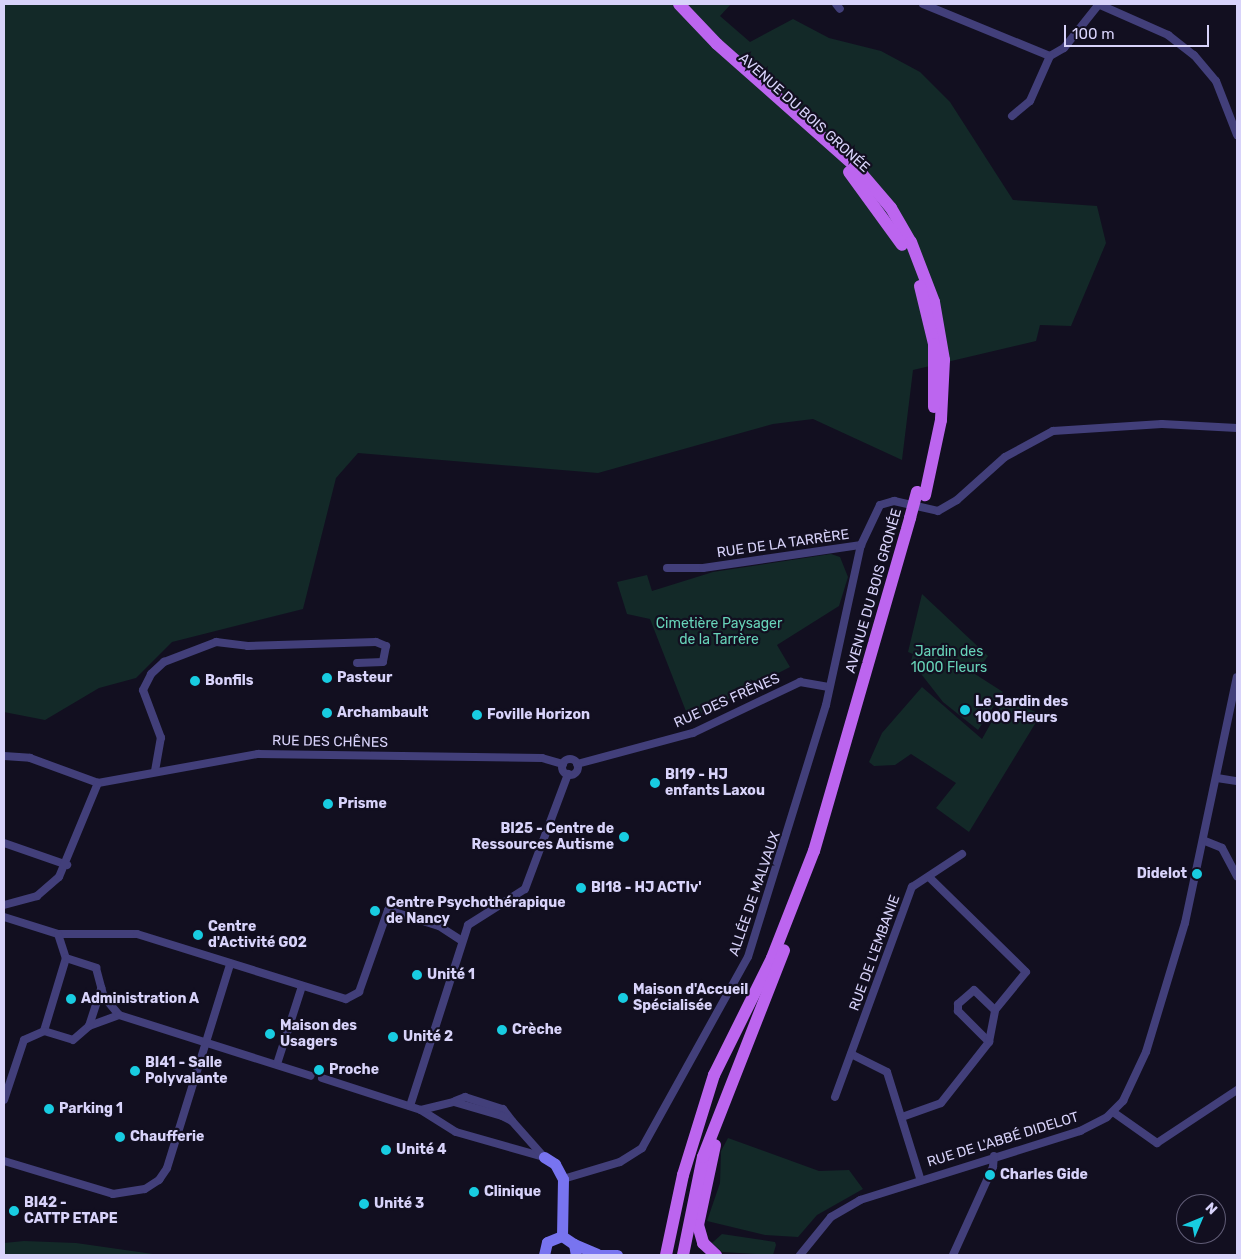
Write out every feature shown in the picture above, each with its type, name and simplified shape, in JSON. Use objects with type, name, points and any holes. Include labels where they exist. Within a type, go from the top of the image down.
[{"type":"main road","name":"AVENUE DU BOIS GRONÉE","points":[[668,4],[705,44],[848,171],[889,221],[906,251],[927,309],[935,361],[932,429],[921,494]]},
{"type":"main road","name":"AVENUE DU BOIS GRONÉE","points":[[679,4],[717,44],[855,166],[891,208],[911,242],[934,302],[944,360],[941,420],[821,852],[728,1085],[701,1164],[683,1255]]},
{"type":"main road","name":"AVENUE DU BOIS GRONÉE","points":[[666,1255],[683,1175],[714,1075],[772,958],[814,851],[914,519]]},
{"type":"main road","points":[[716,1255],[701,1237],[698,1220],[731,1096],[728,1085]]},
{"type":"street","points":[[923,4],[1050,56]]},
{"type":"street","points":[[1012,116],[1030,101],[1050,56],[1064,48],[1099,4],[1168,35],[1194,55],[1216,81],[1237,135]]},
{"type":"street","name":"RUE DE LA TARRÈRE","points":[[667,568],[703,568],[861,546],[883,502],[938,511],[960,498],[1004,457],[1053,431],[1162,424],[1237,428]]},
{"type":"street","name":"ALLÉE DE MALVAUX","points":[[563,1179],[620,1162],[642,1148],[721,1010],[760,928],[830,686],[861,546]]},
{"type":"street","points":[[156,771],[161,738],[143,690],[151,674],[164,662],[216,642],[248,646],[376,642],[386,646],[383,662],[357,663]]},
{"type":"street","name":"RUE DE L'ABBÉ DIDELOT","points":[[800,1255],[840,1212],[878,1192],[1080,1130],[1113,1112],[1130,1092],[1142,1064],[1202,857],[1237,677]]},
{"type":"street","name":"RUE DES FRÊNES","points":[[563,764],[570,759],[577,764],[693,733],[800,682],[830,686]]},
{"type":"street","name":"RUE DES CHÊNES","points":[[98,784],[156,771],[258,754],[542,758],[563,764]]},
{"type":"street","points":[[4,756],[30,758],[98,784],[67,865],[47,890],[4,905]]},
{"type":"street","points":[[410,1106],[462,941],[473,920],[525,889],[568,774],[563,764]]},
{"type":"street","points":[[568,774],[576,772],[577,764]]},
{"type":"street","points":[[1217,778],[1237,781]]},
{"type":"street","points":[[1205,841],[1222,848],[1237,876]]},
{"type":"street","points":[[4,843],[67,865]]},
{"type":"street","name":"RUE DE L'EMBANIE","points":[[835,1097],[911,890],[962,854]]},
{"type":"street","points":[[902,1116],[941,1103],[989,1042],[995,1010],[1025,978],[1024,967],[929,876]]},
{"type":"street","points":[[4,917],[58,934],[137,934],[346,999],[357,995],[388,910],[439,926],[462,941]]},
{"type":"street","points":[[44,1031],[66,958],[58,934]]},
{"type":"street","points":[[66,958],[96,968],[101,988],[119,1015]]},
{"type":"street","points":[[4,1161],[113,1194],[145,1189],[167,1168],[230,964]]},
{"type":"street","points":[[277,1064],[302,986]]},
{"type":"street","points":[[88,1026],[101,988]]},
{"type":"street","points":[[989,1042],[958,1011],[958,1004],[974,990],[995,1010]]},
{"type":"street","points":[[4,1100],[24,1040],[44,1031],[73,1040],[88,1026],[119,1015],[311,1076]]},
{"type":"street","points":[[851,1054],[887,1072],[920,1178]]},
{"type":"street","points":[[322,1078],[421,1110],[456,1132],[544,1157],[556,1164],[563,1179],[562,1236],[575,1250],[595,1254],[617,1255]]},
{"type":"street","points":[[1113,1112],[1157,1143],[1237,1090]]},
{"type":"street","points":[[421,1110],[454,1102],[512,1121],[544,1157]]},
{"type":"street","points":[[953,1255],[994,1156]]},
{"type":"street","points":[[542,1255],[547,1242],[562,1236]]},
{"type":"green space","points":[[4,4],[731,4],[720,16],[750,42],[793,19],[829,38],[881,51],[920,72],[950,102],[1013,200],[1097,206],[1106,243],[1071,326],[1040,325],[1036,341],[913,370],[902,460],[813,419],[773,424],[598,473],[358,453],[336,478],[303,609],[172,642],[136,678],[99,688],[45,720],[4,712]]},
{"type":"green space","name":"Cimetière Paysager de la Tarrère","points":[[831,554],[840,557],[848,577],[839,606],[777,645],[790,667],[689,719],[650,619],[627,614],[617,582],[647,575],[652,591],[713,572]]},
{"type":"green space","name":"Jardin des 1000 Fleurs","points":[[922,594],[988,656],[975,674],[1003,692],[978,730],[943,702],[911,661],[913,654],[908,652]]},
{"type":"green space","points":[[922,687],[982,739],[1004,700],[1041,714],[969,832],[936,808],[956,783],[911,754],[895,765],[874,766],[869,762],[882,733]]},
{"type":"green space","points":[[728,1138],[819,1171],[849,1170],[863,1189],[817,1215],[798,1237],[765,1235],[707,1221],[720,1183],[721,1151]]},
{"type":"green space","points":[[722,1234],[775,1242],[773,1255],[722,1252],[712,1243]]},
{"type":"green space","points":[[24,1241],[76,1243],[160,1255],[4,1255],[4,1243]]},
{"type":"place","name":"Pasteur","points":[[327,678]]},
{"type":"place","name":"Bonfils","points":[[195,681]]},
{"type":"place","name":"Le Jardin des 1000 Fleurs","points":[[965,710]]},
{"type":"place","name":"Archambault","points":[[327,713]]},
{"type":"place","name":"Foville Horizon","points":[[477,715]]},
{"type":"place","name":"BI19 - HJ enfants Laxou","points":[[655,783]]},
{"type":"place","name":"Prisme","points":[[328,804]]},
{"type":"place","name":"BI25 - Centre de Ressources Autisme","points":[[624,837]]},
{"type":"place","name":"Didelot","points":[[1197,874]]},
{"type":"place","name":"BI18 - HJ ACTIv'","points":[[581,888]]},
{"type":"place","name":"Centre Psychothérapique de Nancy","points":[[375,911]]},
{"type":"place","name":"Centre d'Activité G02","points":[[198,935]]},
{"type":"place","name":"Unité 1","points":[[417,975]]},
{"type":"place","name":"Maison d'Accueil Spécialisée","points":[[623,998]]},
{"type":"place","name":"Administration A","points":[[71,999]]},
{"type":"place","name":"Crèche","points":[[502,1030]]},
{"type":"place","name":"Maison des Usagers","points":[[270,1034]]},
{"type":"place","name":"Unité 2","points":[[393,1037]]},
{"type":"place","name":"Proche","points":[[319,1070]]},
{"type":"place","name":"BI41 - Salle Polyvalante","points":[[135,1071]]},
{"type":"place","name":"Parking 1","points":[[49,1109]]},
{"type":"place","name":"Chaufferie","points":[[120,1137]]},
{"type":"place","name":"Unité 4","points":[[386,1150]]},
{"type":"place","name":"Charles Gide","points":[[990,1175]]},
{"type":"place","name":"Clinique","points":[[474,1192]]},
{"type":"place","name":"Unité 3","points":[[364,1204]]},
{"type":"place","name":"BI42 - CATTP ETAPE","points":[[14,1211]]}]
